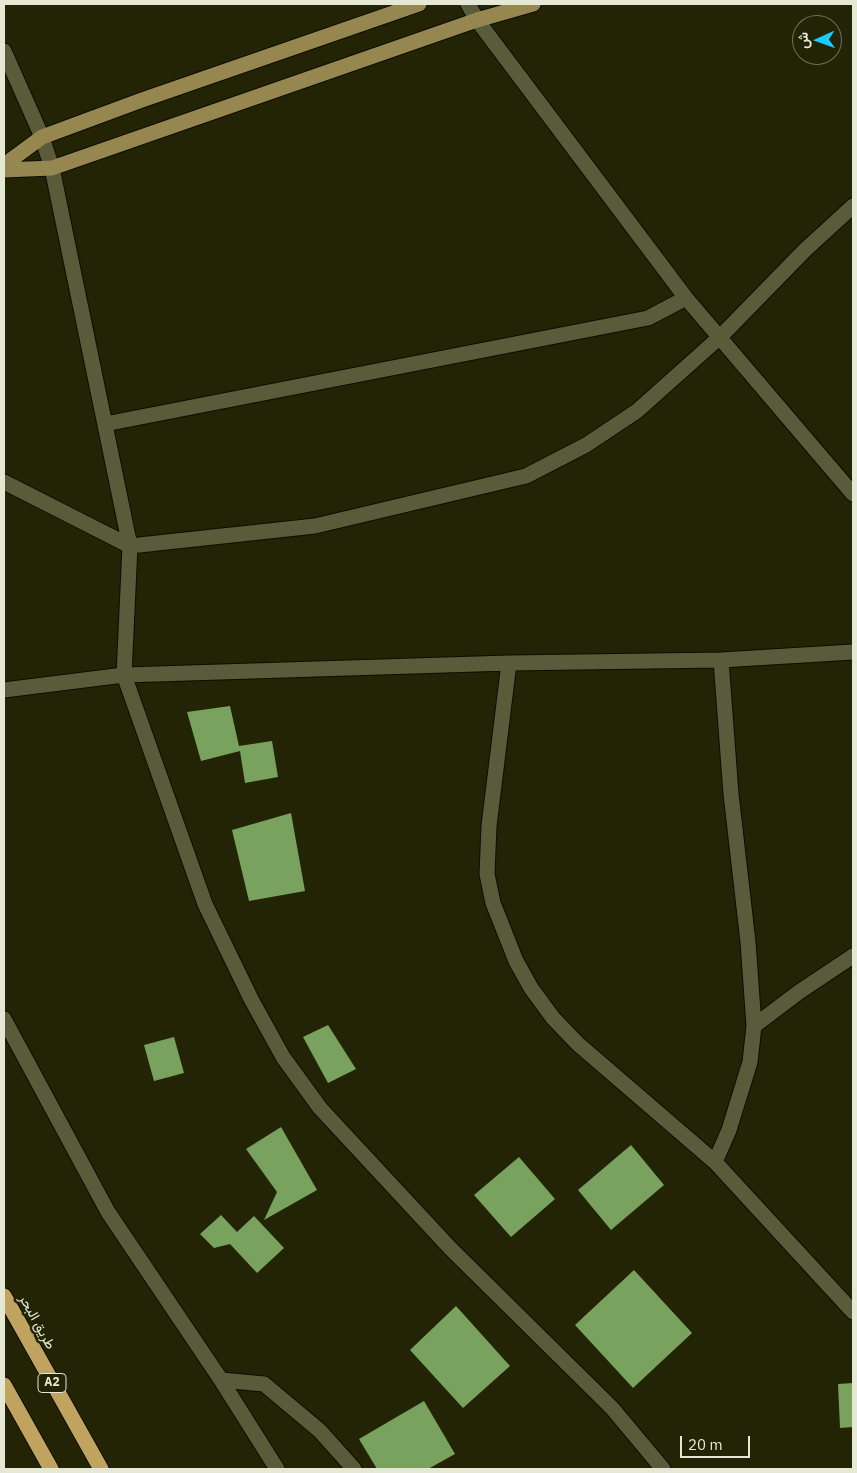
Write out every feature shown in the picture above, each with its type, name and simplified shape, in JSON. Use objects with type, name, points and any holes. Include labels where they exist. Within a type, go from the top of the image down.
[{"type":"highway","name":"طريق البحر","points":[[4,1296],[101,1469]]},
{"type":"highway","points":[[4,1385],[51,1469]]},
{"type":"main road","points":[[4,165],[42,137],[142,100],[419,4]]},
{"type":"main road","points":[[4,170],[52,168],[477,20],[533,4]]},
{"type":"street","points":[[468,4],[477,20],[686,298],[721,336],[853,494]]},
{"type":"street","points":[[4,51],[42,137],[52,168],[130,546],[124,675],[205,904],[251,999],[284,1057],[320,1108],[450,1248],[612,1408],[663,1469]]},
{"type":"street","points":[[4,482],[130,546],[315,526],[526,476],[586,445],[637,411],[721,336],[805,250],[853,206]]},
{"type":"street","points":[[105,424],[648,318],[686,298]]},
{"type":"street","points":[[4,690],[124,675],[721,660],[853,652]]},
{"type":"street","points":[[715,1162],[729,1130],[750,1062],[754,1026],[748,942],[731,794],[721,660]]},
{"type":"street","points":[[509,664],[489,826],[488,874],[493,903],[516,961],[531,988],[553,1018],[578,1044],[715,1162],[853,1312]]},
{"type":"street","points":[[754,1026],[799,992],[853,956]]},
{"type":"street","points":[[4,1019],[108,1212],[221,1380],[278,1469]]},
{"type":"street","points":[[221,1380],[264,1384],[320,1431],[354,1469]]},
{"type":"building","points":[[230,706],[239,746],[272,741],[278,777],[245,783],[240,751],[201,761],[187,712]]},
{"type":"building","points":[[291,813],[305,891],[249,901],[232,830]]},
{"type":"building","points":[[328,1025],[356,1069],[328,1083],[303,1037]]},
{"type":"building","points":[[174,1037],[184,1073],[154,1081],[144,1045]]},
{"type":"building","points":[[281,1127],[317,1190],[264,1220],[277,1192],[246,1149]]},
{"type":"building","points":[[631,1145],[664,1185],[611,1230],[578,1190]]},
{"type":"building","points":[[519,1157],[555,1199],[511,1237],[474,1195]]},
{"type":"building","points":[[221,1215],[237,1232],[254,1216],[284,1248],[257,1273],[230,1244],[214,1248],[200,1234]]},
{"type":"building","points":[[634,1270],[692,1333],[633,1388],[575,1325]]},
{"type":"building","points":[[456,1306],[510,1366],[463,1408],[410,1350]]},
{"type":"building","points":[[853,1383],[853,1427],[840,1428],[838,1384]]},
{"type":"building","points":[[424,1401],[455,1454],[428,1469],[377,1469],[359,1439]]}]
